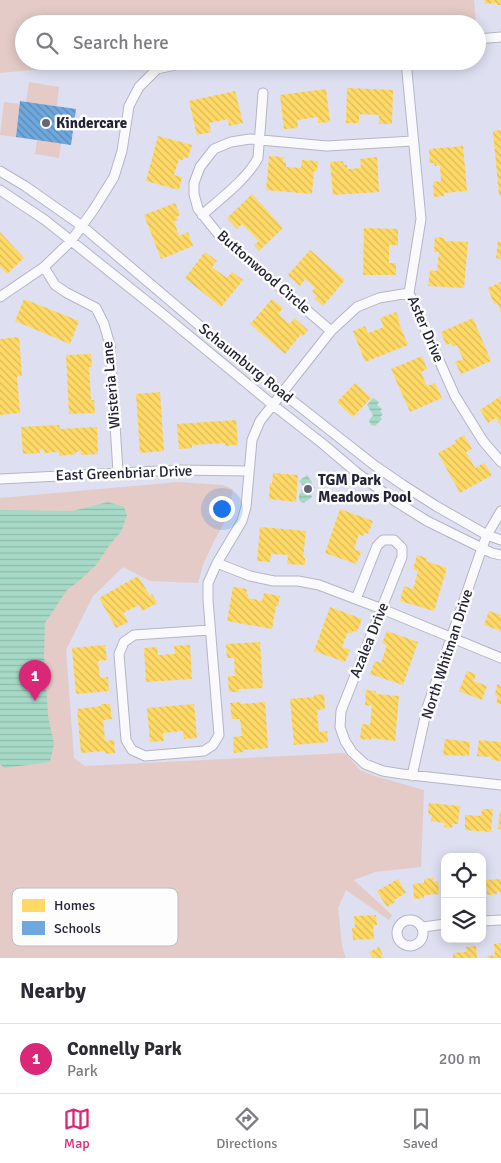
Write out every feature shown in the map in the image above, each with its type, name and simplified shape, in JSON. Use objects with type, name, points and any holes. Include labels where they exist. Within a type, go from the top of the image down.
[{"type":"street","points":[[486,38],[501,37]]},
{"type":"street","points":[[0,297],[44,267],[71,241],[82,226],[114,178],[122,151],[129,106],[139,87],[156,70]]},
{"type":"street","name":"Aster Drive","points":[[407,70],[421,219],[409,293],[455,396],[483,441],[501,462]]},
{"type":"street","points":[[202,215],[254,166],[258,158],[263,93]]},
{"type":"street","name":"Buttonwood Circle","points":[[331,331],[219,235],[198,210],[194,194],[194,183],[200,167],[214,149],[231,142],[260,140],[327,146],[413,141]]},
{"type":"street","name":"Schaumburg Road","points":[[0,171],[82,226],[233,354],[342,440],[403,485],[487,535],[501,540]]},
{"type":"street","name":"Schaumburg Road","points":[[0,190],[46,220],[356,472],[395,501],[427,521],[492,553],[501,555]]},
{"type":"street","name":"Wisteria Lane","points":[[44,267],[55,285],[96,308],[104,324],[110,345],[118,472]]},
{"type":"street","points":[[210,630],[134,635],[124,642],[120,654],[126,740],[132,750],[145,756],[204,751],[213,745],[219,735],[208,582],[217,562],[242,521],[246,507],[252,440],[260,421],[331,331],[356,307],[379,298],[409,293]]},
{"type":"street","name":"East Greenbriar Drive","points":[[0,479],[178,470],[249,471]]},
{"type":"street","name":"North Whitman Drive","points":[[412,776],[427,708],[482,548],[501,511]]},
{"type":"street","name":"Azalea Drive","points":[[356,599],[378,546],[383,540],[394,540],[402,548],[402,557],[341,711],[340,727],[352,752],[365,764],[383,771],[412,776],[501,785]]},
{"type":"street","points":[[217,562],[250,576],[274,581],[298,581],[319,585],[501,658]]},
{"type":"street","points":[[486,921],[501,920]]},
{"type":"street","points":[[423,927],[441,925]]},
{"type":"shaded area","points":[[0,0],[474,0],[475,15],[15,15],[15,70],[31,70],[0,73]]},
{"type":"shaded area","points":[[29,82],[59,87],[57,106],[26,102]]},
{"type":"shaded area","points":[[4,102],[20,104],[16,137],[0,135]]},
{"type":"shaded area","points":[[37,140],[61,143],[59,158],[35,154]]},
{"type":"shaded area","points":[[373,398],[379,402],[377,405],[382,409],[380,411],[383,414],[380,417],[382,419],[375,426],[371,425],[369,421],[373,415],[367,405]]},
{"type":"shaded area","name":"TGM Park Meadows Pool","points":[[307,475],[315,488],[312,491],[312,497],[304,503],[299,499],[299,494],[304,487],[299,481]]},
{"type":"shaded area","points":[[178,482],[223,485],[233,489],[228,516],[203,565],[198,583],[150,581],[123,567],[93,596],[66,650],[74,758],[85,766],[345,753],[360,770],[424,790],[421,867],[375,872],[354,880],[392,915],[389,920],[346,890],[338,908],[342,946],[346,958],[0,958],[0,498]]},
{"type":"shaded area","points":[[108,502],[124,507],[127,515],[121,532],[96,565],[67,590],[45,623],[44,654],[48,716],[54,744],[50,762],[4,768],[0,764],[0,510],[73,511]]},
{"type":"building: Homes","points":[[484,0],[501,0],[501,5],[497,5],[497,3],[485,4]]},
{"type":"building: Homes","points":[[347,88],[393,90],[392,124],[379,124],[379,115],[359,114],[359,123],[346,123]]},
{"type":"building: Homes","points":[[326,89],[330,122],[318,123],[318,117],[297,120],[298,128],[284,129],[280,95]]},
{"type":"building: Homes","points":[[235,91],[243,123],[229,126],[228,119],[209,123],[211,132],[197,135],[189,101]]},
{"type":"building: Homes","points":[[501,130],[501,196],[499,196],[493,131]]},
{"type":"building: Homes","points":[[158,136],[192,145],[188,158],[179,159],[174,175],[182,177],[179,190],[146,181]]},
{"type":"building: Homes","points":[[463,146],[467,191],[444,193],[444,196],[434,197],[433,182],[441,181],[440,165],[435,166],[434,163],[430,163],[429,149]]},
{"type":"building: Homes","points":[[269,156],[284,157],[283,162],[286,162],[286,167],[301,168],[302,160],[318,161],[317,171],[314,171],[312,194],[266,190]]},
{"type":"building: Homes","points":[[377,157],[379,192],[333,195],[330,162],[343,161],[344,165],[347,165],[347,169],[361,168],[360,159]]},
{"type":"building: Homes","points":[[252,194],[283,228],[259,251],[254,245],[259,241],[242,224],[237,229],[227,218]]},
{"type":"building: Homes","points":[[175,203],[180,215],[176,217],[178,220],[174,221],[179,236],[188,232],[193,246],[161,259],[144,215]]},
{"type":"building: Homes","points":[[364,228],[398,229],[398,245],[389,245],[389,263],[396,263],[396,275],[363,275]]},
{"type":"building: Homes","points":[[0,232],[24,258],[7,274],[0,266]]},
{"type":"building: Homes","points":[[435,237],[445,238],[445,241],[468,242],[464,288],[428,286],[430,270],[437,271],[439,252],[434,252]]},
{"type":"building: Homes","points":[[498,241],[501,242],[501,259],[496,258]]},
{"type":"building: Homes","points":[[310,250],[345,280],[323,306],[314,298],[317,296],[312,291],[315,288],[305,279],[300,286],[288,275]]},
{"type":"building: Homes","points":[[205,252],[217,261],[212,267],[227,278],[232,272],[243,280],[221,307],[185,278]]},
{"type":"building: Homes","points":[[501,282],[501,312],[497,303],[494,304],[488,288]]},
{"type":"building: Homes","points":[[24,299],[79,321],[70,344],[15,321]]},
{"type":"building: Homes","points":[[272,299],[283,308],[278,314],[290,324],[294,318],[308,330],[303,336],[301,334],[285,354],[250,324]]},
{"type":"building: Homes","points":[[396,312],[408,345],[365,362],[353,331],[365,326],[368,333],[384,327],[380,318]]},
{"type":"building: Homes","points":[[473,318],[491,361],[461,374],[455,362],[463,359],[457,345],[453,347],[451,343],[446,345],[441,332]]},
{"type":"building: Homes","points":[[19,337],[22,376],[17,376],[20,413],[0,415],[0,339]]},
{"type":"building: Homes","points":[[91,354],[92,367],[89,367],[91,400],[94,400],[95,413],[69,414],[66,355]]},
{"type":"building: Homes","points":[[422,356],[427,369],[421,372],[427,386],[435,383],[442,398],[410,412],[391,369]]},
{"type":"building: Homes","points":[[355,383],[371,398],[353,417],[337,402]]},
{"type":"building: Homes","points":[[160,392],[164,451],[140,453],[136,394]]},
{"type":"building: Homes","points":[[501,396],[501,426],[496,418],[488,423],[480,410]]},
{"type":"building: Homes","points":[[236,420],[238,445],[225,446],[225,443],[192,445],[192,448],[179,449],[177,424]]},
{"type":"building: Homes","points":[[59,425],[60,429],[97,427],[98,454],[81,455],[81,451],[76,452],[76,454],[59,456],[59,452],[44,453],[44,449],[39,450],[40,453],[23,454],[21,427]]},
{"type":"building: Homes","points":[[464,435],[472,449],[466,452],[475,468],[484,463],[492,475],[460,493],[438,453],[456,443],[455,440]]},
{"type":"building: Homes","points":[[273,473],[298,475],[296,502],[269,499]]},
{"type":"building: Homes","points":[[340,509],[373,521],[368,534],[364,533],[363,536],[359,534],[354,549],[361,552],[356,564],[325,553]]},
{"type":"building: Homes","points":[[260,527],[306,531],[303,558],[305,558],[305,565],[287,564],[288,555],[271,554],[270,562],[257,561]]},
{"type":"building: Homes","points":[[417,555],[427,558],[426,561],[447,568],[434,611],[400,601],[404,586],[413,589],[418,571],[413,569]]},
{"type":"building: Homes","points":[[138,576],[150,596],[152,594],[157,603],[142,611],[139,605],[123,613],[128,622],[116,628],[99,598]]},
{"type":"building: Homes","points":[[233,587],[247,589],[246,594],[248,594],[248,598],[262,601],[264,593],[280,596],[278,606],[276,606],[272,629],[227,621]]},
{"type":"building: Homes","points":[[330,607],[362,619],[357,632],[353,631],[352,634],[348,632],[342,647],[350,650],[345,662],[314,651]]},
{"type":"building: Homes","points":[[489,611],[501,615],[501,631],[484,625]]},
{"type":"building: Homes","points":[[387,631],[418,642],[403,685],[370,674],[375,661],[381,663],[387,645],[382,643]]},
{"type":"building: Homes","points":[[260,642],[263,688],[239,689],[239,692],[229,692],[228,676],[235,676],[234,658],[227,658],[226,644]]},
{"type":"building: Homes","points":[[105,645],[107,660],[98,661],[100,678],[108,677],[109,691],[76,694],[72,648]]},
{"type":"building: Homes","points":[[190,645],[192,679],[146,682],[144,648],[157,647],[158,655],[175,654],[174,646]]},
{"type":"building: Homes","points":[[467,671],[476,674],[474,681],[487,686],[482,700],[459,691]]},
{"type":"building: Homes","points":[[497,684],[501,685],[501,704],[496,703],[498,696],[495,695]]},
{"type":"building: Homes","points":[[366,690],[376,691],[376,694],[399,696],[395,741],[371,738],[371,740],[360,739],[362,724],[370,725],[372,706],[365,705]]},
{"type":"building: Homes","points":[[324,694],[325,709],[317,710],[319,732],[327,731],[328,742],[294,745],[290,699],[314,697],[314,695]]},
{"type":"building: Homes","points":[[240,702],[241,704],[265,702],[268,748],[244,750],[244,752],[234,753],[233,737],[242,736],[240,719],[232,719],[230,703]]},
{"type":"building: Homes","points":[[101,704],[110,704],[112,719],[103,720],[105,741],[114,740],[115,753],[105,754],[105,751],[81,753],[77,709],[101,706]]},
{"type":"building: Homes","points":[[194,704],[197,738],[184,739],[183,731],[163,733],[164,741],[150,742],[147,708]]},
{"type":"building: Homes","points":[[445,739],[470,742],[469,756],[443,755]]},
{"type":"building: Homes","points":[[479,740],[501,742],[501,761],[492,760],[492,757],[477,756]]},
{"type":"building: Homes","points":[[429,803],[460,806],[458,824],[453,824],[452,828],[444,827],[445,823],[431,821],[432,815],[428,814]]},
{"type":"building: Homes","points":[[482,809],[493,809],[491,832],[465,830],[465,815],[481,816]]},
{"type":"building: Homes","points":[[500,811],[501,829],[498,829]]},
{"type":"building: Homes","points":[[433,878],[433,882],[438,881],[439,894],[424,895],[424,898],[414,899],[413,884],[424,883],[424,879]]},
{"type":"building: Homes","points":[[398,879],[406,893],[387,907],[377,891]]},
{"type":"building: Homes","points":[[501,879],[501,892],[487,895],[486,880]]},
{"type":"building: Homes","points":[[376,915],[377,925],[373,925],[374,939],[353,940],[354,916]]},
{"type":"building: Homes","points":[[501,943],[501,958],[488,958],[487,956],[495,955],[494,944]]},
{"type":"building: Homes","points":[[476,946],[477,958],[453,958],[453,953],[467,952],[466,947]]},
{"type":"building: Homes","points":[[379,947],[383,955],[381,956],[382,958],[373,958],[369,952]]},
{"type":"building: Schools","name":"Kindercare","points":[[20,101],[76,109],[71,145],[16,137]]},
{"type":"place","name":"Kindercare","points":[[46,123]]},
{"type":"place","name":"TGM Park Meadows Pool","points":[[308,489]]},
{"type":"place","name":"Connelly Park","points":[[35,701]]}]
